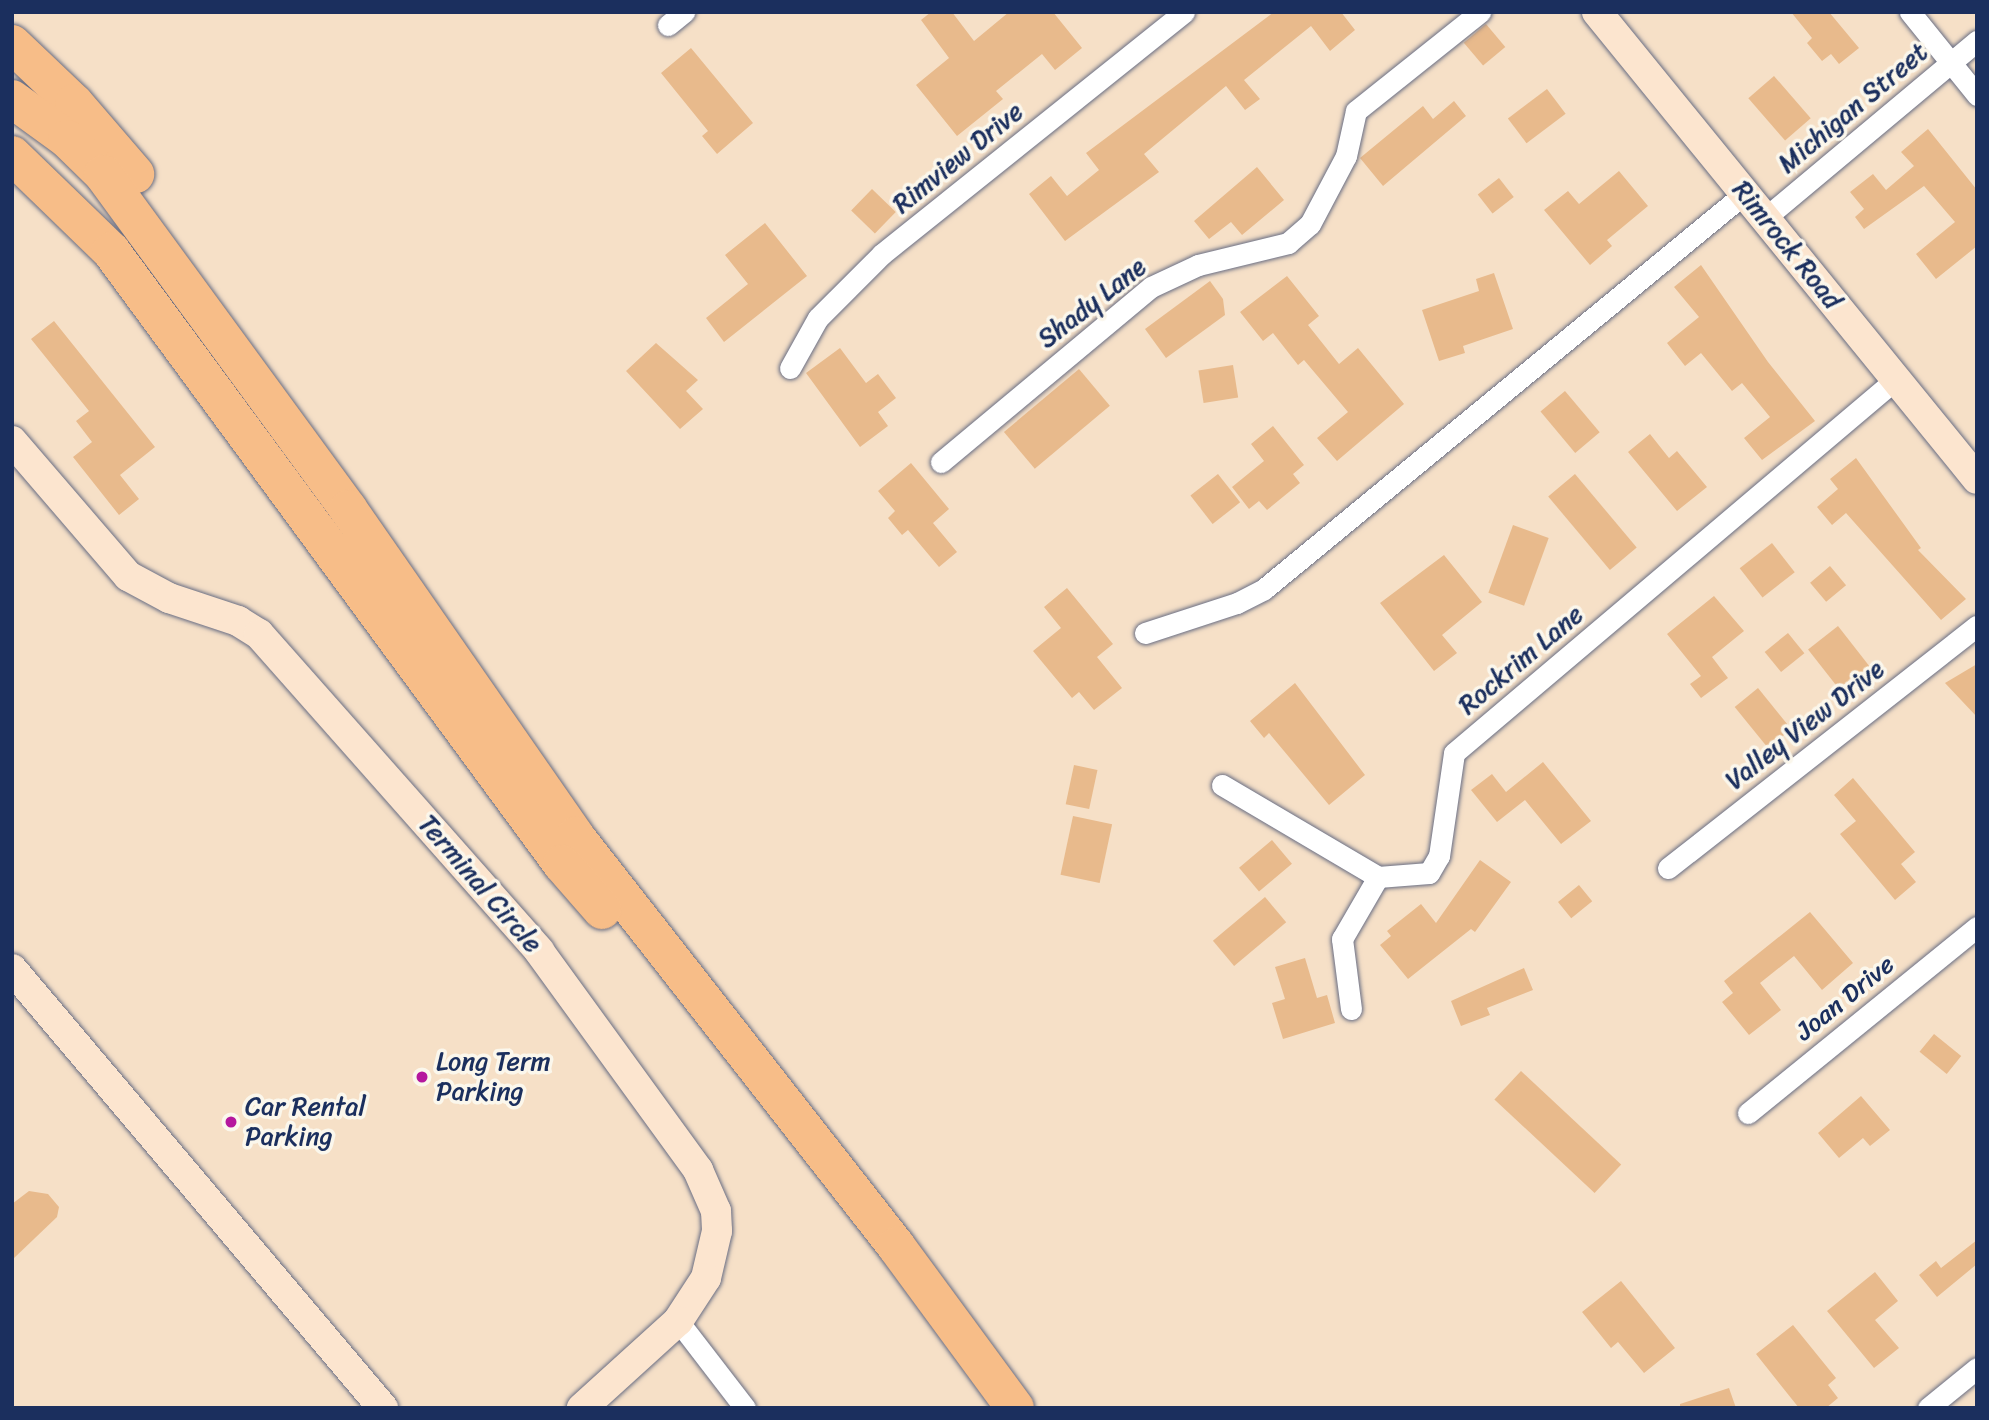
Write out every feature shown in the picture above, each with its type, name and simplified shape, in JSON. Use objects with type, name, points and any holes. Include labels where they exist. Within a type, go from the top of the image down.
[{"type":"highway","points":[[12,44],[74,103],[146,186],[221,292],[348,509]]},
{"type":"highway","points":[[12,99],[67,139],[103,174],[348,509],[575,836],[896,1247],[1015,1408]]},
{"type":"highway","points":[[12,155],[111,251],[562,864],[896,1247]]},
{"type":"street","name":"Rimview Drive","points":[[790,368],[818,318],[882,254],[1184,12]]},
{"type":"street","name":"Shady Lane","points":[[941,462],[1151,287],[1198,265],[1288,243],[1310,224],[1346,156],[1356,111],[1480,12]]},
{"type":"street","name":"Rimrock Road","points":[[1597,12],[1977,480]]},
{"type":"street","points":[[1910,12],[1977,95]]},
{"type":"street","name":"Michigan Street","points":[[1765,218],[1977,41]]},
{"type":"street","points":[[1145,633],[1237,603],[1264,589],[1745,194]]},
{"type":"street","name":"Rockrim Lane","points":[[1378,877],[1429,873],[1439,856],[1454,753],[1896,379]]},
{"type":"street","name":"Terminal Circle","points":[[12,441],[128,576],[169,598],[238,621],[259,634],[539,951],[709,1188],[716,1211],[714,1252],[706,1278],[678,1321],[582,1408]]},
{"type":"street","name":"Valley View Drive","points":[[1668,868],[1977,626]]},
{"type":"street","points":[[1222,785],[1378,877],[1342,939],[1351,1009]]},
{"type":"street","name":"Joan Drive","points":[[1748,1114],[1977,927]]},
{"type":"street","points":[[12,968],[383,1408]]},
{"type":"street","points":[[678,1321],[745,1408]]},
{"type":"street","points":[[1928,1408],[1977,1368]]},
{"type":"building","points":[[931,12],[952,12],[974,41],[1009,12],[1053,12],[1082,48],[1055,70],[1042,54],[996,91],[1003,99],[957,136],[916,85],[949,58],[921,20]]},
{"type":"building","points":[[1274,12],[1341,12],[1355,30],[1330,51],[1311,26],[1244,80],[1260,99],[1245,110],[1226,86],[1144,154],[1159,172],[1065,241],[1029,194],[1051,176],[1067,196],[1099,170],[1086,153]]},
{"type":"building","points":[[1791,12],[1829,12],[1859,48],[1839,64],[1831,54],[1822,61],[1807,43],[1812,38]]},
{"type":"building","points":[[1486,24],[1505,47],[1483,66],[1464,43]]},
{"type":"building","points":[[691,48],[753,123],[717,154],[702,136],[708,131],[661,73]]},
{"type":"building","points":[[1774,76],[1811,118],[1785,141],[1748,98]]},
{"type":"building","points":[[1547,89],[1566,114],[1527,143],[1508,118]]},
{"type":"building","points":[[1454,101],[1466,116],[1383,186],[1360,158],[1423,106],[1433,119]]},
{"type":"building","points":[[1928,129],[1977,190],[1977,246],[1936,279],[1916,254],[1955,222],[1924,186],[1864,229],[1855,217],[1864,209],[1850,192],[1873,174],[1886,190],[1914,166],[1901,152]]},
{"type":"building","points":[[1257,167],[1284,200],[1242,235],[1231,222],[1209,239],[1194,221]]},
{"type":"building","points":[[1619,171],[1648,206],[1607,240],[1612,246],[1590,265],[1544,210],[1568,191],[1579,204]]},
{"type":"building","points":[[1499,178],[1514,197],[1492,214],[1478,195]]},
{"type":"building","points":[[872,189],[896,212],[875,234],[851,211]]},
{"type":"building","points":[[765,223],[807,276],[724,342],[706,318],[748,284],[725,255]]},
{"type":"building","points":[[1701,265],[1768,362],[1815,421],[1762,460],[1744,438],[1770,417],[1742,383],[1732,391],[1701,353],[1685,366],[1667,343],[1699,317],[1674,287]]},
{"type":"building","points":[[1494,273],[1513,329],[1463,346],[1465,353],[1439,361],[1422,310],[1479,291],[1476,279]]},
{"type":"building","points":[[1287,276],[1319,316],[1308,325],[1339,364],[1358,348],[1404,404],[1337,461],[1317,438],[1348,412],[1304,360],[1298,365],[1273,333],[1263,341],[1240,312]]},
{"type":"building","points":[[1210,281],[1223,299],[1225,315],[1166,358],[1145,329]]},
{"type":"building","points":[[54,321],[155,447],[120,475],[139,499],[119,515],[73,457],[92,442],[76,421],[89,411],[31,339]]},
{"type":"building","points":[[656,343],[698,380],[686,391],[703,409],[680,429],[626,371]]},
{"type":"building","points":[[840,348],[866,383],[878,374],[896,398],[878,412],[888,426],[860,447],[806,373]]},
{"type":"building","points":[[1233,365],[1238,398],[1204,403],[1198,370]]},
{"type":"building","points":[[1079,369],[1110,406],[1035,469],[1004,432]]},
{"type":"building","points":[[1565,391],[1600,432],[1575,453],[1540,412]]},
{"type":"building","points":[[1273,426],[1304,465],[1293,474],[1300,483],[1267,510],[1259,501],[1249,509],[1232,487],[1264,461],[1251,444]]},
{"type":"building","points":[[1650,434],[1669,458],[1677,451],[1707,487],[1677,511],[1628,452]]},
{"type":"building","points":[[1856,458],[1921,548],[1918,550],[1966,599],[1941,620],[1846,513],[1832,525],[1817,507],[1838,489],[1830,479]]},
{"type":"building","points":[[911,463],[949,509],[933,523],[957,552],[939,567],[908,530],[902,535],[888,518],[895,511],[878,491]]},
{"type":"building","points":[[1218,474],[1240,502],[1213,524],[1190,496]]},
{"type":"building","points":[[1575,474],[1637,548],[1610,570],[1548,496]]},
{"type":"building","points":[[1513,525],[1549,538],[1524,606],[1488,593]]},
{"type":"building","points":[[1772,543],[1795,572],[1762,597],[1740,568]]},
{"type":"building","points":[[1444,555],[1482,602],[1442,635],[1457,653],[1434,671],[1380,603]]},
{"type":"building","points":[[1830,566],[1846,585],[1826,602],[1810,583]]},
{"type":"building","points":[[1067,588],[1113,644],[1097,657],[1122,688],[1094,710],[1079,692],[1072,698],[1033,651],[1061,628],[1044,607]]},
{"type":"building","points":[[1714,596],[1744,631],[1712,657],[1728,678],[1701,698],[1690,684],[1701,676],[1667,634]]},
{"type":"building","points":[[1838,626],[1874,672],[1844,695],[1808,649]]},
{"type":"building","points":[[1788,633],[1804,653],[1781,672],[1765,652]]},
{"type":"building","points":[[1977,664],[1977,717],[1945,683]]},
{"type":"building","points":[[1295,683],[1365,775],[1329,805],[1269,733],[1264,738],[1250,721]]},
{"type":"building","points":[[1758,688],[1791,729],[1768,748],[1735,707]]},
{"type":"building","points":[[1543,762],[1591,821],[1561,844],[1525,800],[1497,822],[1471,790],[1492,774],[1506,792]]},
{"type":"building","points":[[1074,765],[1097,770],[1089,809],[1066,804]]},
{"type":"building","points":[[1853,778],[1915,852],[1901,864],[1916,882],[1895,900],[1840,834],[1856,821],[1834,795]]},
{"type":"building","points":[[1073,816],[1112,824],[1100,883],[1061,875]]},
{"type":"building","points":[[1272,840],[1292,864],[1259,891],[1239,868]]},
{"type":"building","points":[[1480,860],[1511,882],[1475,932],[1471,929],[1408,979],[1380,945],[1391,936],[1387,931],[1421,904],[1436,923]]},
{"type":"building","points":[[1579,885],[1592,901],[1571,918],[1558,902]]},
{"type":"building","points":[[1265,897],[1286,922],[1234,966],[1213,941]]},
{"type":"building","points":[[1810,912],[1853,963],[1822,990],[1794,956],[1760,983],[1781,1010],[1749,1035],[1722,1002],[1733,993],[1724,981]]},
{"type":"building","points":[[1305,958],[1317,998],[1327,995],[1335,1023],[1283,1039],[1272,1003],[1285,999],[1275,967]]},
{"type":"building","points":[[1524,968],[1533,990],[1487,1008],[1490,1015],[1461,1026],[1451,1001]]},
{"type":"building","points":[[1934,1034],[1961,1056],[1947,1074],[1920,1052]]},
{"type":"building","points":[[1521,1071],[1621,1164],[1595,1193],[1494,1100]]},
{"type":"building","points":[[1861,1096],[1890,1130],[1870,1146],[1863,1138],[1839,1158],[1818,1133]]},
{"type":"building","points":[[29,1191],[48,1194],[59,1207],[57,1217],[12,1260],[12,1204]]},
{"type":"building","points":[[1977,1240],[1977,1264],[1937,1297],[1919,1275],[1936,1261],[1941,1268]]},
{"type":"building","points":[[1875,1272],[1898,1301],[1875,1320],[1899,1348],[1874,1368],[1827,1311]]},
{"type":"building","points":[[1621,1281],[1675,1348],[1644,1373],[1618,1342],[1611,1348],[1582,1312]]},
{"type":"building","points":[[1793,1325],[1836,1378],[1828,1385],[1838,1398],[1826,1408],[1799,1408],[1756,1354]]},
{"type":"building","points":[[1729,1388],[1736,1408],[1680,1408],[1680,1404]]},
{"type":"place","name":"Long Term Parking","points":[[422,1077]]},
{"type":"place","name":"Car Rental Parking","points":[[231,1122]]}]
